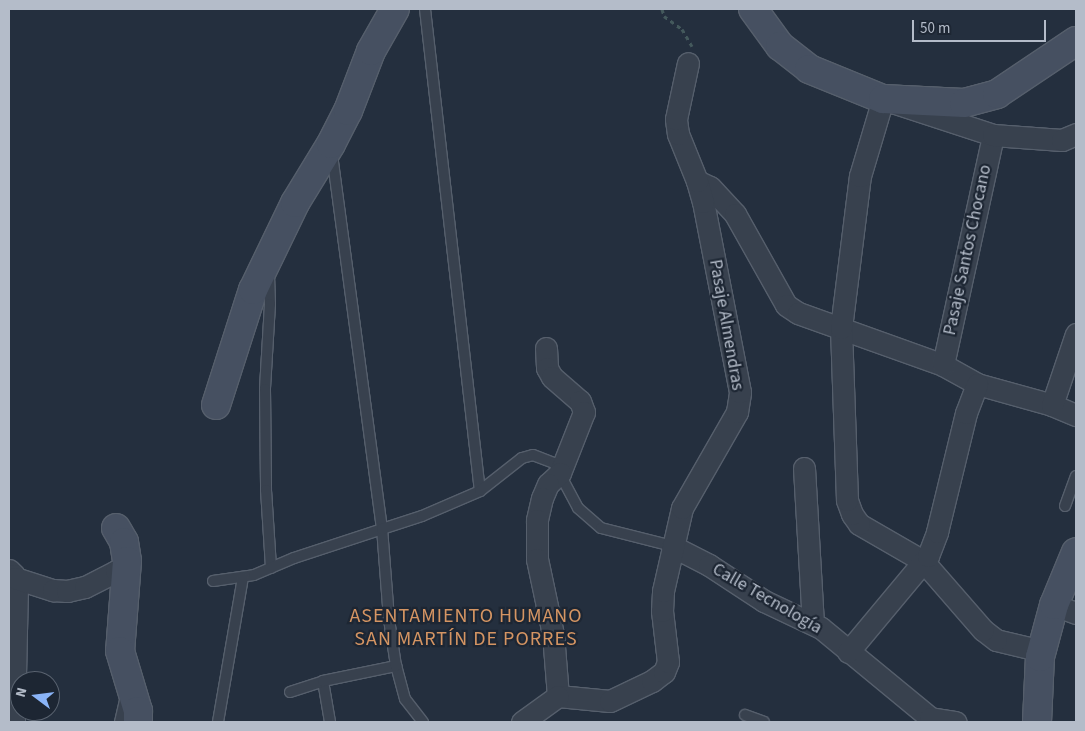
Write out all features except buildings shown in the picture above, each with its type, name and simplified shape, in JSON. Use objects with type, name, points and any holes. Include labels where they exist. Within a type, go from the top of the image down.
[{"type":"street","points":[[216,405],[253,290],[295,203],[331,144],[348,111],[371,50],[395,9]]},
{"type":"street","points":[[753,9],[780,46],[809,69],[883,99],[993,135],[1062,140],[1076,134]]},
{"type":"street","points":[[883,99],[964,103],[997,94],[1076,41]]},
{"type":"street","name":"Pasaje Almendras","points":[[558,696],[610,701],[652,681],[664,672],[668,662],[662,611],[663,591],[682,508],[737,412],[740,392],[698,180],[678,134],[676,119],[688,63]]},
{"type":"street","points":[[883,99],[860,176],[841,328],[847,500],[852,514],[859,524],[923,561],[983,630],[996,640],[1042,651]]},
{"type":"street","name":"Pasaje Santos Chocano","points":[[943,365],[993,135]]},
{"type":"street","points":[[698,180],[710,187],[735,214],[786,305],[798,313],[943,365],[977,384],[1052,405],[1076,415]]},
{"type":"street","points":[[1052,405],[1076,334]]},
{"type":"street","points":[[522,722],[558,696],[553,634],[537,559],[537,520],[542,498],[548,484],[560,473],[584,412],[580,401],[552,377],[547,368],[546,348]]},
{"type":"street","points":[[848,652],[928,556],[938,532],[966,413],[977,384]]},
{"type":"street","points":[[804,468],[813,624]]},
{"type":"street","points":[[116,528],[124,542],[127,567],[120,651],[138,711],[138,722]]},
{"type":"street","name":"Calle Tecnología","points":[[672,546],[709,565],[764,600],[821,628],[925,720],[956,722]]},
{"type":"street","points":[[1037,722],[1042,651],[1065,609],[1076,552]]},
{"type":"street","points":[[12,574],[53,590],[68,591],[85,587],[127,567]]},
{"type":"street","points":[[12,574],[17,587],[12,659],[14,722]]},
{"type":"lane","points":[[425,9],[480,491]]},
{"type":"lane","points":[[331,144],[382,530],[389,619],[396,666],[405,699],[422,722]]},
{"type":"lane","points":[[268,259],[270,304],[265,389],[266,490],[271,568]]},
{"type":"lane","points":[[213,581],[243,577],[422,516],[480,491],[522,458],[533,455],[554,463],[578,508],[600,528],[672,546]]},
{"type":"lane","points":[[1066,506],[1076,476]]},
{"type":"lane","points":[[218,722],[243,577]]},
{"type":"lane","points":[[290,692],[323,681],[396,666]]},
{"type":"lane","points":[[120,722],[129,680]]},
{"type":"lane","points":[[323,681],[330,722]]},
{"type":"lane","points":[[745,715],[764,722]]},
{"type":"path","points":[[662,9],[664,16],[682,29],[692,46],[688,63]]},
{"type":"district","name":"ASENTAMIENTO HUMANO SAN MARTÍN DE PORRES","points":[[466,628]]}]
